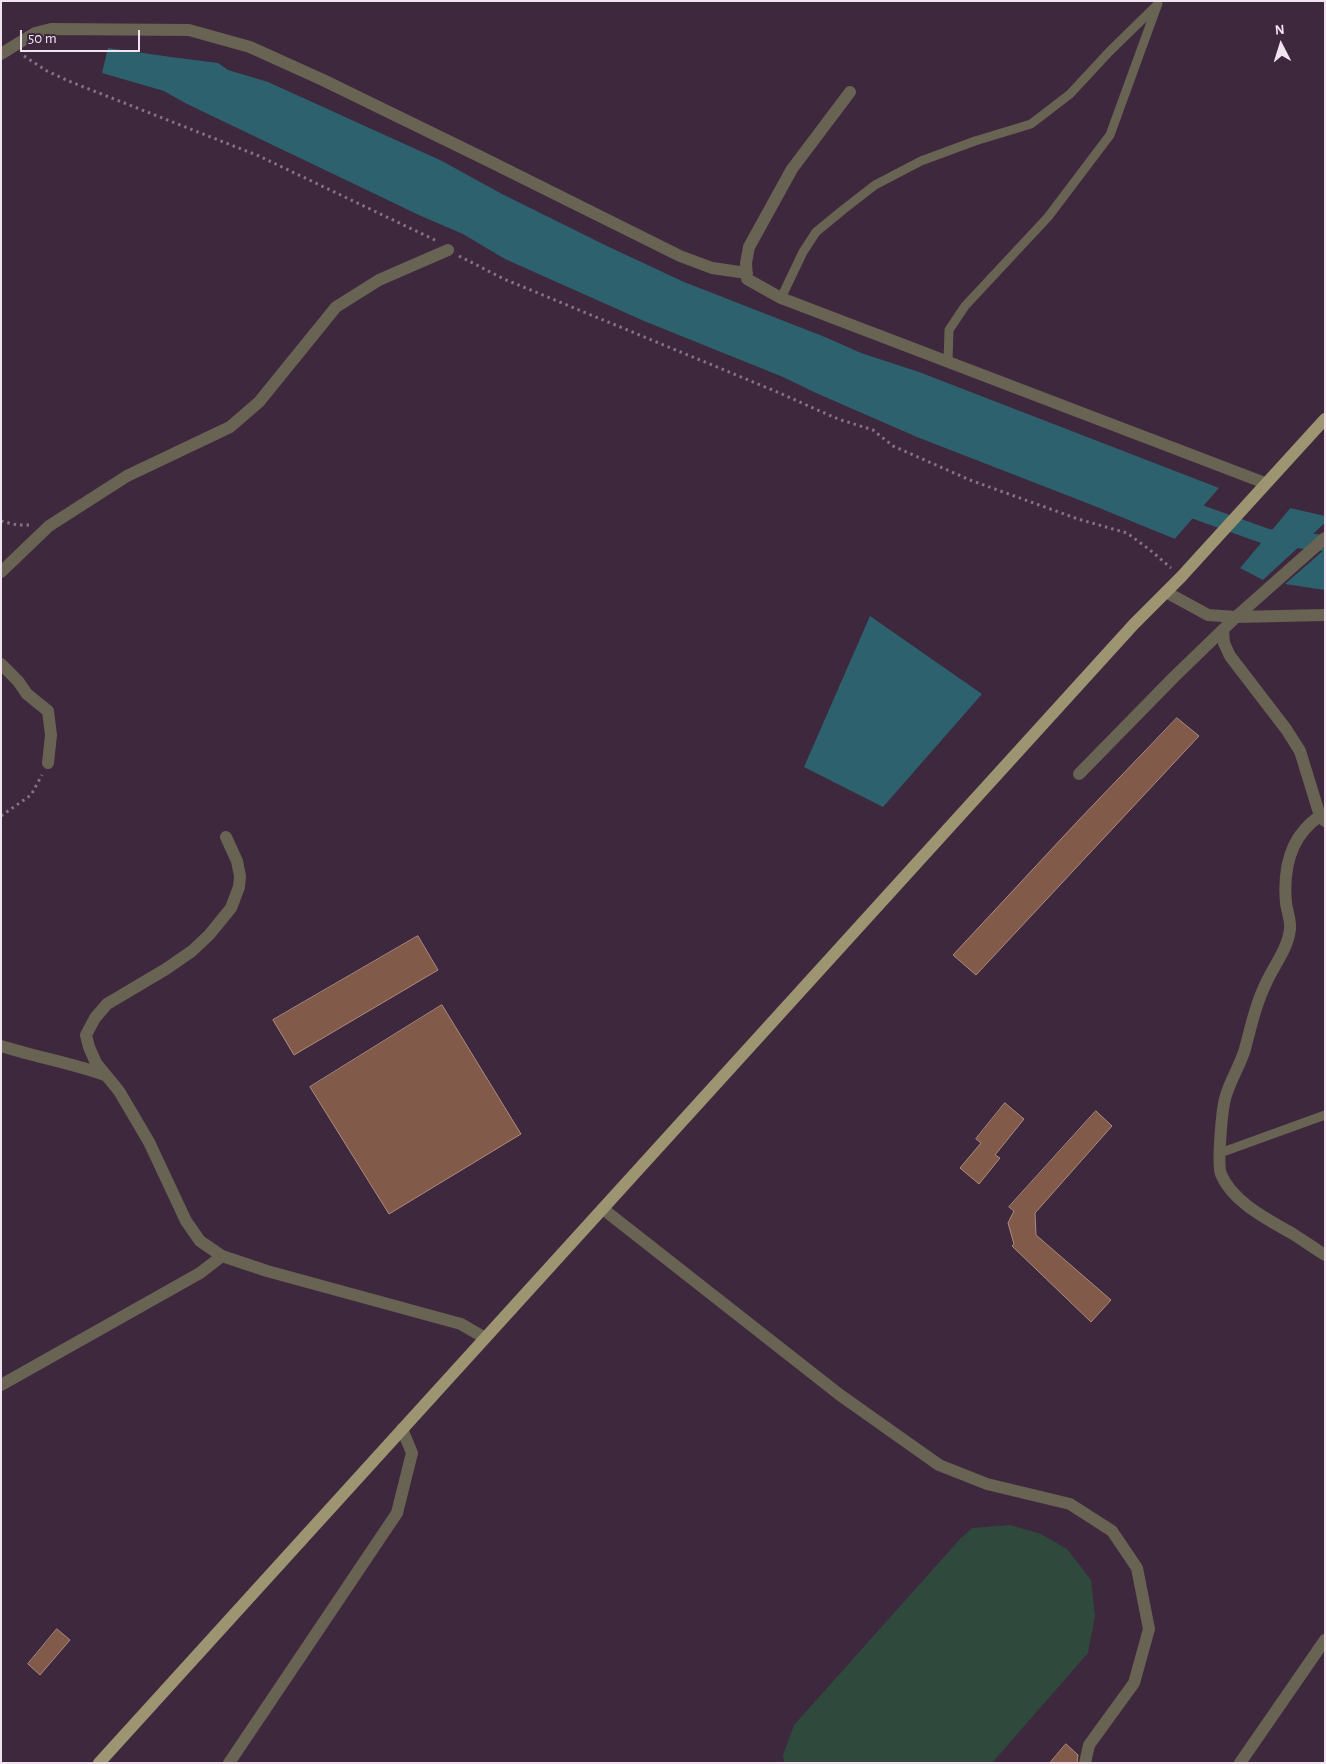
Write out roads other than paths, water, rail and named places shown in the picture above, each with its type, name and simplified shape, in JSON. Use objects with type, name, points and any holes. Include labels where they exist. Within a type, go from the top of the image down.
[{"type":"main road","points":[[98,1763],[1325,419]]},
{"type":"street","points":[[6,51],[35,33],[51,29],[189,30],[250,47],[449,141],[680,256],[712,268],[746,273]]},
{"type":"street","points":[[850,92],[792,169],[748,247],[747,279],[781,298],[1265,483]]},
{"type":"street","points":[[1,572],[49,526],[128,476],[230,427],[259,402],[336,307],[379,280],[448,250]]},
{"type":"street","points":[[1079,774],[1236,617],[1325,538]]},
{"type":"street","points":[[1166,592],[1208,615],[1236,617],[1325,615]]},
{"type":"street","points":[[1223,630],[1224,643],[1230,656],[1300,751],[1323,819],[1311,822],[1296,845],[1287,864],[1285,888],[1290,928],[1287,942],[1254,1011],[1244,1051],[1225,1099],[1220,1173],[1228,1186],[1252,1210],[1325,1256]]},
{"type":"street","points":[[1,664],[18,681],[27,694],[48,711],[51,735],[48,763]]},
{"type":"street","points":[[226,837],[237,861],[240,876],[239,887],[231,908],[192,951],[108,1004],[94,1018],[86,1035],[96,1063],[119,1091],[149,1142],[186,1221],[200,1241],[222,1256],[267,1271],[461,1324],[485,1338]]},
{"type":"street","points":[[1,1046],[29,1055],[80,1066],[106,1075]]},
{"type":"street","points":[[602,1209],[840,1396],[939,1466],[987,1484],[1070,1504],[1112,1531],[1137,1568],[1149,1629],[1134,1682],[1090,1745],[1085,1763]]},
{"type":"street","points":[[1,1385],[200,1273],[222,1256]]},
{"type":"street","points":[[229,1763],[397,1513],[412,1453],[402,1429]]},
{"type":"street","points":[[1240,1763],[1325,1640]]},
{"type":"lane","points":[[781,298],[807,245],[816,232],[844,209],[875,185],[921,161],[975,141],[1032,124],[1070,94],[1159,3]]},
{"type":"lane","points":[[948,362],[949,330],[964,306],[1048,217],[1110,135],[1159,3]]},
{"type":"lane","points":[[1220,1153],[1325,1115]]},
{"type":"water","points":[[108,48],[218,63],[228,70],[268,82],[442,161],[502,194],[684,282],[861,353],[919,372],[1219,488],[1175,539],[917,437],[783,377],[644,321],[505,259],[463,234],[421,216],[185,103],[164,91],[102,73]]},
{"type":"water","points":[[1290,508],[1325,516],[1325,523],[1263,580],[1240,568]]},
{"type":"water","points":[[1325,549],[1325,590],[1285,584]]},
{"type":"water","points":[[870,616],[982,694],[883,807],[804,767]]},
{"type":"waterway","points":[[1178,505],[1268,537],[1325,543]]}]
